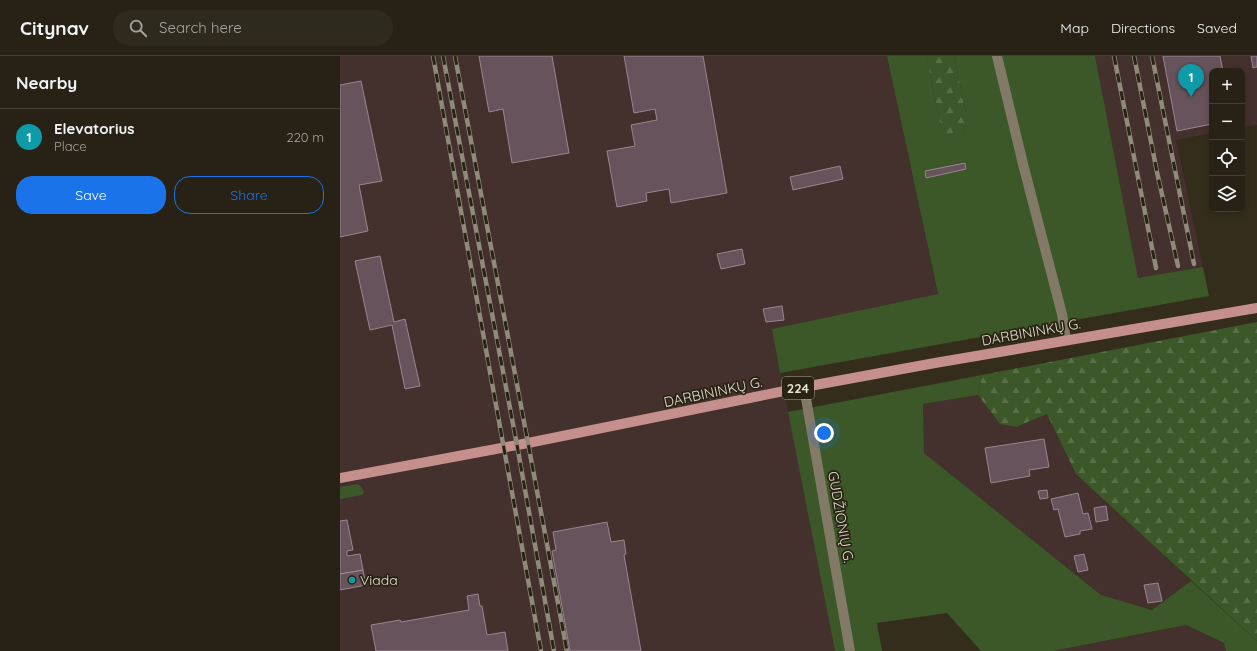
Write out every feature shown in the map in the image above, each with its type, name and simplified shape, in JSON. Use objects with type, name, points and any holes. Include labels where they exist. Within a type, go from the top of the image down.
[{"type":"main road","name":"DARBININKŲ G.","points":[[340,478],[528,443],[804,387],[1066,339],[1257,308]]},
{"type":"street","points":[[997,56],[1062,314],[1066,339]]},
{"type":"street","name":"GUDŽIONIŲ G.","points":[[804,387],[850,651]]},
{"type":"shaded area","points":[[340,56],[887,56],[938,295],[772,329],[835,651],[340,651]]},
{"type":"shaded area","points":[[1095,56],[1257,56],[1257,125],[1245,127],[1245,68],[1209,68],[1209,134],[1176,140],[1203,267],[1138,279]]},
{"type":"shaded area","points":[[978,395],[1000,424],[1016,427],[1047,414],[1077,474],[1191,581],[1152,610],[1101,595],[924,453],[923,404]]},
{"type":"shaded area","points":[[1186,625],[1224,643],[1226,651],[1053,651]]},
{"type":"green space","points":[[887,56],[926,56],[942,130],[963,133],[966,122],[966,113],[954,56],[1095,56],[1138,278],[1203,267],[1209,296],[780,373],[772,329],[938,294]]},
{"type":"green space","points":[[926,56],[954,56],[966,113],[966,122],[963,133],[950,138],[942,130]]},
{"type":"green space","points":[[1257,322],[1257,641],[1076,474],[1047,414],[1016,427],[1000,424],[978,395],[982,375]]},
{"type":"green space","points":[[982,375],[978,395],[923,404],[924,453],[1101,595],[1152,610],[1191,581],[1257,641],[1257,651],[1226,651],[1224,643],[1186,625],[1053,651],[981,651],[947,613],[877,623],[882,651],[835,651],[788,412]]},
{"type":"green space","points":[[358,484],[364,492],[362,495],[340,499],[340,487]]},
{"type":"building","points":[[479,56],[552,56],[569,153],[512,163],[503,109],[489,112]]},
{"type":"building","points":[[624,56],[703,56],[727,193],[671,203],[669,189],[646,193],[647,201],[617,207],[607,151],[635,146],[631,125],[657,120],[655,109],[634,113]]},
{"type":"building","points":[[1163,56],[1220,56],[1222,68],[1209,68],[1209,125],[1177,131]]},
{"type":"building","points":[[1251,56],[1257,56],[1257,67],[1253,68]]},
{"type":"building","points":[[361,81],[382,181],[359,185],[368,231],[340,237],[340,85]]},
{"type":"building","points":[[965,163],[966,169],[926,178],[925,171]]},
{"type":"building","points":[[840,166],[843,179],[793,190],[790,177]]},
{"type":"building","points":[[742,249],[745,264],[721,269],[717,254]]},
{"type":"building","points":[[380,256],[394,322],[405,319],[420,386],[405,389],[392,325],[370,330],[355,261]]},
{"type":"building","points":[[782,306],[784,320],[766,322],[763,309]]},
{"type":"building","points":[[1044,439],[1049,467],[1029,470],[1030,476],[991,483],[985,448]]},
{"type":"building","points":[[1047,490],[1048,498],[1040,499],[1038,491]]},
{"type":"building","points":[[1078,493],[1083,514],[1088,513],[1092,529],[1080,531],[1080,534],[1065,537],[1058,509],[1054,510],[1051,499]]},
{"type":"building","points":[[1106,506],[1108,520],[1096,522],[1094,508]]},
{"type":"building","name":"Viada","points":[[347,520],[353,550],[347,551],[347,556],[360,554],[363,570],[340,574],[340,521]]},
{"type":"building","points":[[607,522],[611,542],[624,540],[626,554],[624,555],[641,651],[570,651],[552,551],[556,550],[553,532]]},
{"type":"building","points":[[1084,554],[1088,570],[1078,572],[1074,556]]},
{"type":"building","name":"Viada","points":[[363,570],[366,585],[340,590],[340,574]]},
{"type":"building","points":[[1158,583],[1162,601],[1148,603],[1144,585]]},
{"type":"building","points":[[478,594],[480,606],[482,606],[487,635],[505,632],[508,651],[376,651],[371,625],[400,620],[401,622],[469,610],[467,596]]},
{"type":"railway","points":[[433,56],[541,651]]},
{"type":"railway","points":[[443,56],[517,445],[554,651]]},
{"type":"railway","points":[[455,56],[567,651]]},
{"type":"railway","points":[[1114,56],[1156,268]]},
{"type":"railway","points":[[1134,56],[1157,172],[1178,266]]},
{"type":"railway","points":[[1152,56],[1194,264]]},
{"type":"place","name":"Elevatorius","points":[[1191,97]]},
{"type":"place","name":"Viada","points":[[352,580]]}]
